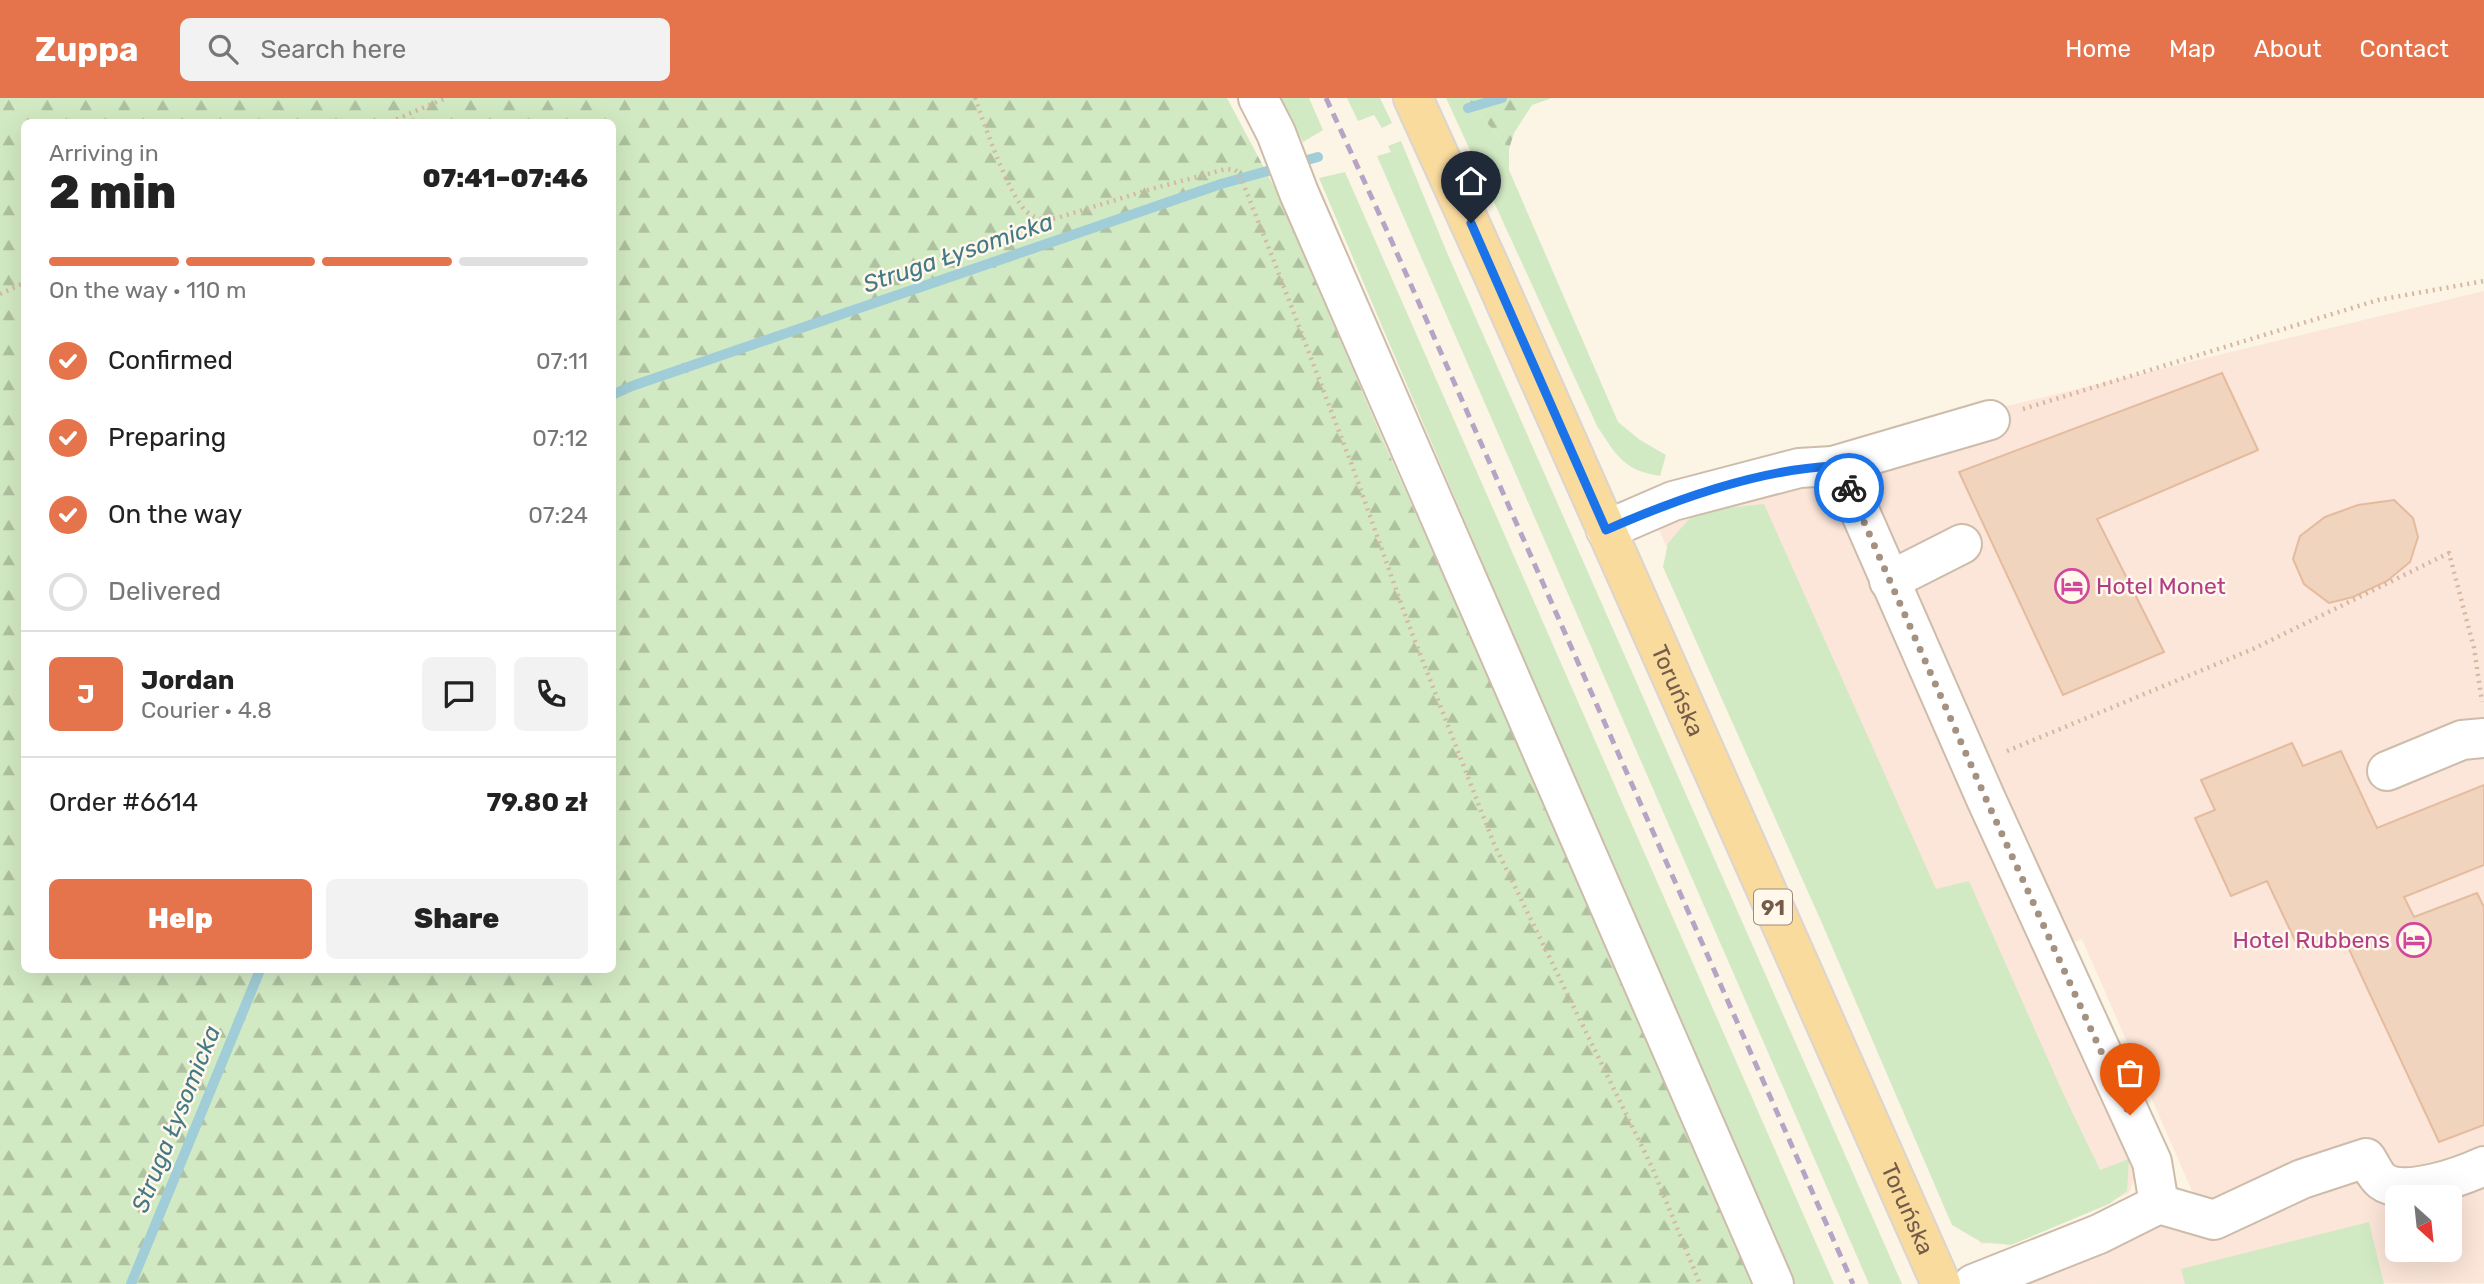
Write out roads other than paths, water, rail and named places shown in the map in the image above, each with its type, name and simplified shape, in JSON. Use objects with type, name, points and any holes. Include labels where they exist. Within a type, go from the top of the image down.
[{"type":"main road","name":"Toruńska","points":[[1413,98],[1941,1284]]},
{"type":"street","points":[[1258,98],[1774,1284]]},
{"type":"street","points":[[1606,530],[1673,501],[1799,468],[1833,466],[1990,420]]},
{"type":"street","points":[[1833,466],[1850,489],[1971,766],[2152,1163],[2159,1204]]},
{"type":"street","points":[[1889,581],[1962,544]]},
{"type":"street","points":[[2387,771],[2462,740],[2484,738]]},
{"type":"street","points":[[1973,1284],[2099,1234],[2159,1204],[2214,1220],[2302,1179],[2366,1158],[2382,1182],[2403,1188],[2457,1179],[2484,1166]]},
{"type":"waterway","name":"Struga Łysomicka","points":[[1468,108],[1502,98]]},
{"type":"waterway","name":"Struga Łysomicka","points":[[616,393],[1221,184],[1318,157]]},
{"type":"waterway","name":"Struga Łysomicka","points":[[131,1284],[259,973]]},
{"type":"railway","points":[[1326,98],[1853,1284]]},
{"type":"place","name":"Hotel Monet","points":[[2072,586]]},
{"type":"place","name":"Hotel Rubbens","points":[[2414,940]]}]
